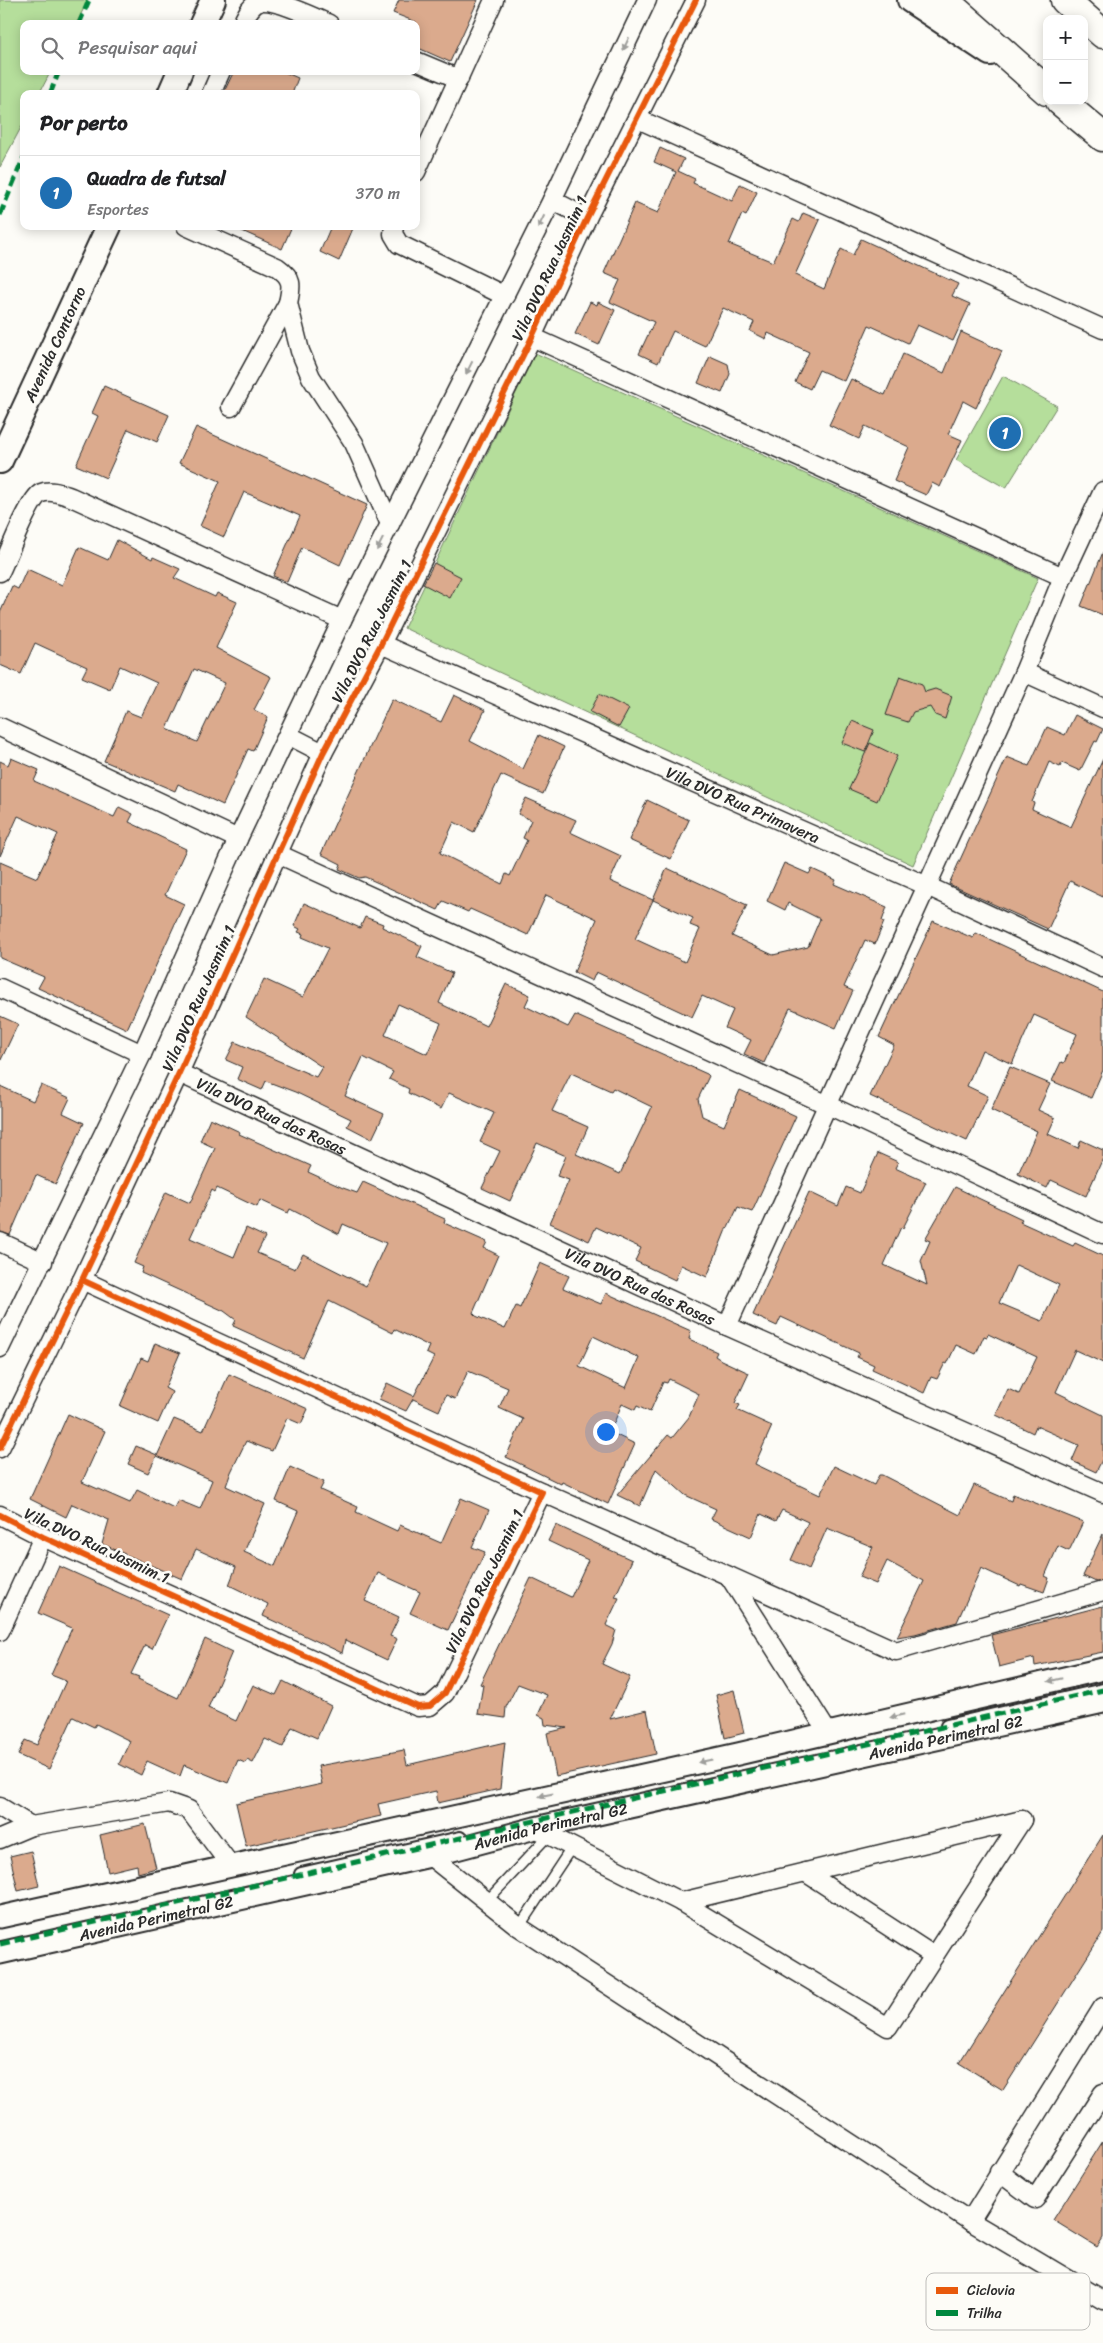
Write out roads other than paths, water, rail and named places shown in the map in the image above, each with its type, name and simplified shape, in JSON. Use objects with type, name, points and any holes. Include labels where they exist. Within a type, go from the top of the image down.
[{"type":"highway","points":[[944,0],[1043,87]]},
{"type":"highway","points":[[1065,0],[1103,34]]},
{"type":"highway","points":[[1065,105],[1103,137]]},
{"type":"main road","points":[[204,20],[213,0]]},
{"type":"main road","points":[[910,0],[1043,88]]},
{"type":"main road","points":[[172,90],[178,75]]},
{"type":"main road","name":"Avenida Contorno","points":[[0,461],[107,230]]},
{"type":"street","points":[[244,20],[251,8],[261,1],[273,0],[320,20]]},
{"type":"street","points":[[420,163],[494,0]]},
{"type":"street","points":[[0,1348],[142,1054],[238,838],[342,620],[505,296],[647,0]]},
{"type":"street","name":"Vila DVO Rua Jasmim 1","points":[[0,1448],[82,1280],[179,1073],[323,753],[381,644],[532,337],[587,218],[696,0]]},
{"type":"street","points":[[420,63],[459,79]]},
{"type":"street","points":[[213,90],[218,75]]},
{"type":"street","points":[[638,119],[1103,329]]},
{"type":"street","points":[[552,200],[587,218]]},
{"type":"street","points":[[195,230],[277,267],[287,274],[291,287],[288,303],[231,407]]},
{"type":"street","points":[[394,230],[393,234],[399,244],[505,296]]},
{"type":"street","points":[[288,303],[300,351],[310,377],[354,443],[390,524]]},
{"type":"street","points":[[532,337],[1063,577]]},
{"type":"street","points":[[0,572],[32,503],[41,493],[53,491],[71,497],[342,620]]},
{"type":"street","points":[[727,1326],[1024,672],[1063,577],[1103,491]]},
{"type":"street","name":"Vila DVO Rua Primavera","points":[[381,644],[926,885],[1103,968]]},
{"type":"street","points":[[1024,672],[1103,708]]},
{"type":"street","points":[[0,727],[238,838]]},
{"type":"street","points":[[288,734],[323,753]]},
{"type":"street","points":[[278,854],[828,1105],[1103,1234]]},
{"type":"street","points":[[0,988],[142,1054]]},
{"type":"street","name":"Vila DVO Rua das Rosas","points":[[179,1073],[727,1326],[1103,1493]]},
{"type":"street","points":[[0,1242],[43,1262]]},
{"type":"street","points":[[82,1280],[542,1492],[896,1651],[1103,1591]]},
{"type":"street","name":"Vila DVO Rua Jasmim 1","points":[[0,1515],[43,1537],[418,1707],[430,1706],[445,1693],[542,1492]]},
{"type":"street","points":[[0,1631],[43,1537]]},
{"type":"street","points":[[730,1576],[827,1731]]},
{"type":"street","name":"Avenida Perimetral G2","points":[[0,1953],[542,1831],[741,1769],[827,1731],[1103,1669]]},
{"type":"street","points":[[0,1944],[741,1769],[1103,1690]]},
{"type":"street","name":"Avenida Perimetral G2","points":[[0,1917],[230,1866],[1103,1702]]},
{"type":"street","points":[[0,1839],[31,1826],[169,1803],[189,1810],[230,1866]]},
{"type":"street","points":[[0,1807],[31,1826]]},
{"type":"street","points":[[542,1831],[681,1902],[888,2027],[1022,1820],[681,1902]]},
{"type":"street","points":[[430,1856],[519,1927],[970,2221],[1058,2273]]},
{"type":"street","points":[[805,1872],[934,1956]]},
{"type":"street","points":[[970,2221],[1103,2007]]},
{"type":"street","points":[[999,2172],[1035,2199],[1103,2093]]},
{"type":"street","points":[[1090,2292],[1103,2300]]},
{"type":"lane","points":[[486,1902],[542,1831]]},
{"type":"lane","points":[[519,1927],[572,1847]]},
{"type":"place","name":"Quadra de futsal","points":[[1005,433]]}]
